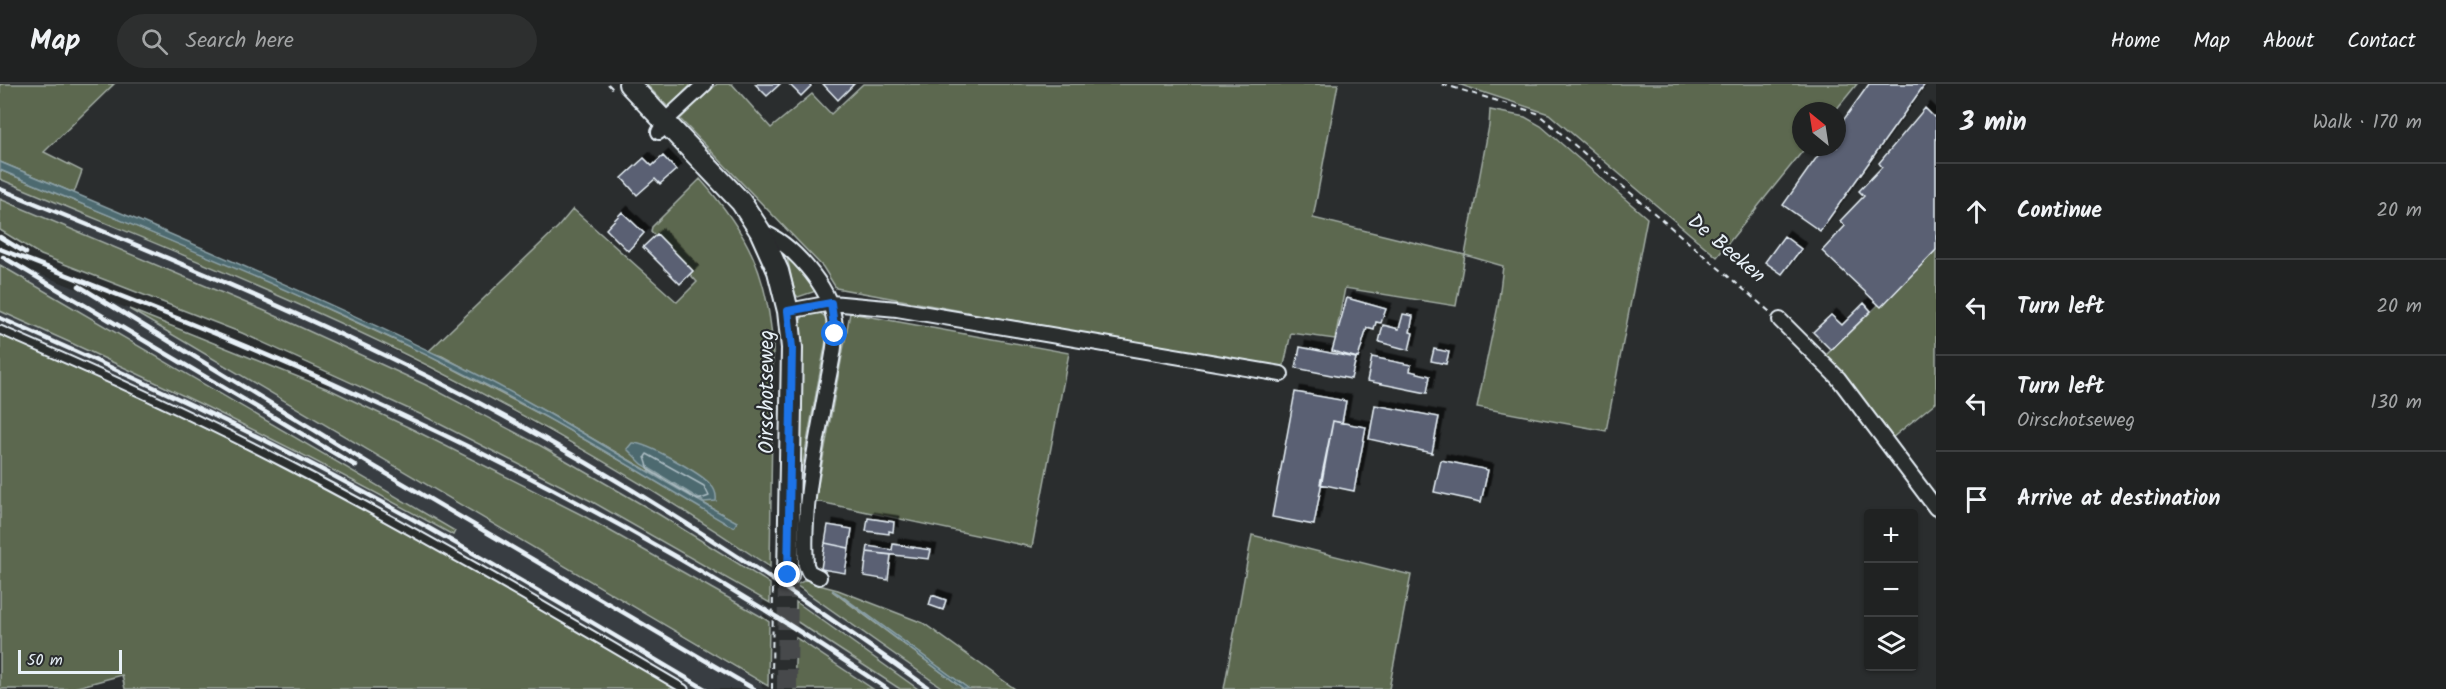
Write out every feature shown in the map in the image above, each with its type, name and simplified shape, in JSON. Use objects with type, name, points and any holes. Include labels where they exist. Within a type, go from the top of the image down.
[{"type":"street","points":[[662,126],[705,84]]},
{"type":"street","name":"Oirschotseweg","points":[[622,88],[741,202],[760,231],[778,271],[788,311],[792,348],[781,575]]},
{"type":"street","points":[[760,231],[776,236],[815,276],[831,303],[835,321],[833,346],[810,479],[807,515],[806,564],[809,572],[819,577]]},
{"type":"street","points":[[788,311],[831,303],[897,309],[1281,374]]},
{"type":"street","points":[[1780,320],[1838,378],[1936,508]]},
{"type":"lane","points":[[0,330],[150,397],[287,464],[395,521],[684,689]]},
{"type":"path","points":[[608,84],[622,88]]},
{"type":"path","name":"De Beeken","points":[[1442,84],[1537,113],[1780,320]]},
{"type":"path","points":[[772,689],[781,575]]},
{"type":"shaded area","points":[[0,179],[274,294],[343,325],[488,398],[613,468],[727,538],[765,564],[764,566],[770,571],[770,581],[764,577],[762,581],[660,515],[541,446],[426,385],[265,311],[0,199]]},
{"type":"shaded area","points":[[0,259],[129,309],[762,684],[761,687],[764,689],[689,689],[483,569],[0,327],[0,311],[157,381],[295,448],[452,535],[455,531],[54,298],[0,265]]},
{"type":"shaded area","points":[[333,376],[422,415],[591,501],[764,601],[762,604],[771,609],[771,619],[764,614],[762,617],[663,560],[481,463],[328,389]]},
{"type":"shaded area","points":[[796,589],[802,592],[804,590],[834,610],[944,689],[794,689],[795,639],[801,641],[803,639],[796,634],[796,624],[802,628],[803,625],[796,619],[796,602],[802,606],[803,604],[796,599]]},
{"type":"green space","points":[[0,84],[114,84],[44,152],[82,171],[74,193],[0,162]]},
{"type":"green space","points":[[646,84],[692,84],[668,107]]},
{"type":"green space","points":[[717,84],[732,84],[771,128],[812,94],[831,114],[863,84],[1338,84],[1313,218],[1465,255],[1456,306],[1345,288],[1335,339],[1291,333],[1283,370],[836,288],[823,267],[680,119]]},
{"type":"green space","points":[[1458,84],[1857,84],[1842,102],[1792,102],[1792,156],[1799,156],[1717,257],[1549,114]]},
{"type":"green space","points":[[1490,110],[1525,117],[1541,126],[1647,218],[1606,431],[1477,407],[1498,306],[1503,266],[1465,255]]},
{"type":"green space","points":[[0,170],[254,275],[427,355],[553,421],[734,527],[736,522],[555,417],[442,356],[428,352],[558,227],[573,209],[677,302],[697,282],[651,231],[652,227],[700,179],[743,237],[761,277],[766,299],[773,349],[770,567],[614,468],[453,378],[300,305],[0,179]]},
{"type":"green space","points":[[0,199],[265,311],[426,385],[541,446],[660,515],[763,579],[770,584],[770,603],[591,501],[422,415],[242,333],[41,255],[0,230]]},
{"type":"green space","points":[[1936,249],[1936,402],[1892,438],[1826,355]]},
{"type":"green space","points":[[786,253],[819,290],[798,297],[795,294]]},
{"type":"green space","points":[[0,265],[455,531],[453,535],[229,418],[116,363],[0,311]]},
{"type":"green space","points":[[129,309],[333,391],[414,430],[582,515],[762,617],[769,622],[768,686]]},
{"type":"green space","points":[[820,313],[830,320],[801,473],[798,324],[804,315]]},
{"type":"green space","points":[[850,313],[1069,353],[1032,547],[815,501]]},
{"type":"green space","points":[[0,332],[200,423],[394,523],[680,689],[125,689],[122,675],[70,689],[0,689]]},
{"type":"green space","points":[[1252,535],[1411,575],[1389,689],[1224,689]]},
{"type":"green space","points":[[809,578],[816,580],[815,584],[838,590],[923,623],[1015,689],[969,689],[832,591],[964,689],[944,689],[796,585]]},
{"type":"green space","points":[[796,602],[918,689],[900,689],[796,621]]},
{"type":"green space","points":[[796,638],[801,641],[873,689],[794,689]]},
{"type":"water","points":[[0,162],[224,257],[444,358],[518,396],[737,522],[734,527],[727,524],[555,422],[435,359],[250,275],[0,170]]},
{"type":"water","points":[[632,443],[649,447],[696,473],[713,488],[716,501],[704,502],[642,464],[627,449]]},
{"type":"water","points":[[832,590],[839,594],[969,689],[964,689]]},
{"type":"building","points":[[755,84],[780,84],[767,96]]},
{"type":"building","points":[[789,84],[809,84],[811,86],[801,96]]},
{"type":"building","points":[[823,84],[854,84],[838,100]]},
{"type":"building","points":[[1869,84],[1925,84],[1820,231],[1783,205],[1818,156],[1846,156],[1846,116]]},
{"type":"building","points":[[1925,108],[1936,119],[1936,250],[1881,307],[1822,251],[1845,226],[1840,221],[1864,196],[1859,191],[1882,167],[1879,163]]},
{"type":"building","points":[[663,156],[676,170],[660,184],[655,179],[637,195],[622,178],[644,158],[652,166]]},
{"type":"building","points":[[622,212],[644,233],[628,251],[606,229]]},
{"type":"building","points":[[657,234],[693,271],[680,284],[643,247]]},
{"type":"building","points":[[1784,236],[1801,249],[1782,274],[1765,262]]},
{"type":"building","points":[[1347,298],[1386,309],[1381,323],[1376,322],[1374,330],[1367,328],[1358,358],[1332,351]]},
{"type":"building","points":[[1864,303],[1871,311],[1831,350],[1813,332],[1831,315],[1842,325]]},
{"type":"building","points":[[1403,314],[1413,316],[1410,332],[1413,333],[1409,350],[1379,342],[1383,325],[1399,329]]},
{"type":"building","points":[[1300,347],[1356,358],[1351,379],[1296,368]]},
{"type":"building","points":[[1434,349],[1449,352],[1446,364],[1431,361]]},
{"type":"building","points":[[1372,357],[1411,365],[1410,371],[1430,376],[1427,393],[1367,381]]},
{"type":"building","points":[[1295,392],[1346,401],[1342,423],[1333,421],[1314,525],[1272,517]]},
{"type":"building","points":[[1375,405],[1439,417],[1432,453],[1369,439]]},
{"type":"building","points":[[1333,421],[1366,427],[1354,491],[1320,484]]},
{"type":"building","points":[[1441,460],[1488,470],[1481,502],[1434,492]]},
{"type":"building","points":[[868,518],[894,522],[893,532],[889,531],[889,534],[866,531]]},
{"type":"building","points":[[828,525],[852,529],[849,548],[825,543]]},
{"type":"building","points":[[825,543],[849,548],[845,573],[821,569]]},
{"type":"building","points":[[893,544],[931,550],[929,559],[867,552],[868,546],[892,550]]},
{"type":"building","points":[[867,552],[891,555],[888,580],[864,576]]},
{"type":"building","points":[[932,595],[946,600],[943,610],[929,605]]},
{"type":"tunnel","points":[[787,689],[788,575]]},
{"type":"railway","points":[[0,189],[270,302],[376,351],[495,411],[686,523],[809,604],[930,689]]},
{"type":"railway","points":[[0,237],[26,253]]},
{"type":"railway","points":[[0,249],[271,357],[496,460],[696,568],[887,689]]},
{"type":"railway","points":[[3,257],[356,466]]},
{"type":"railway","points":[[79,286],[370,464],[754,689]]},
{"type":"railway","points":[[0,318],[147,384],[292,454],[449,539],[705,689]]},
{"type":"route","points":[[788,575],[792,348],[788,311],[831,303],[835,334]]}]
